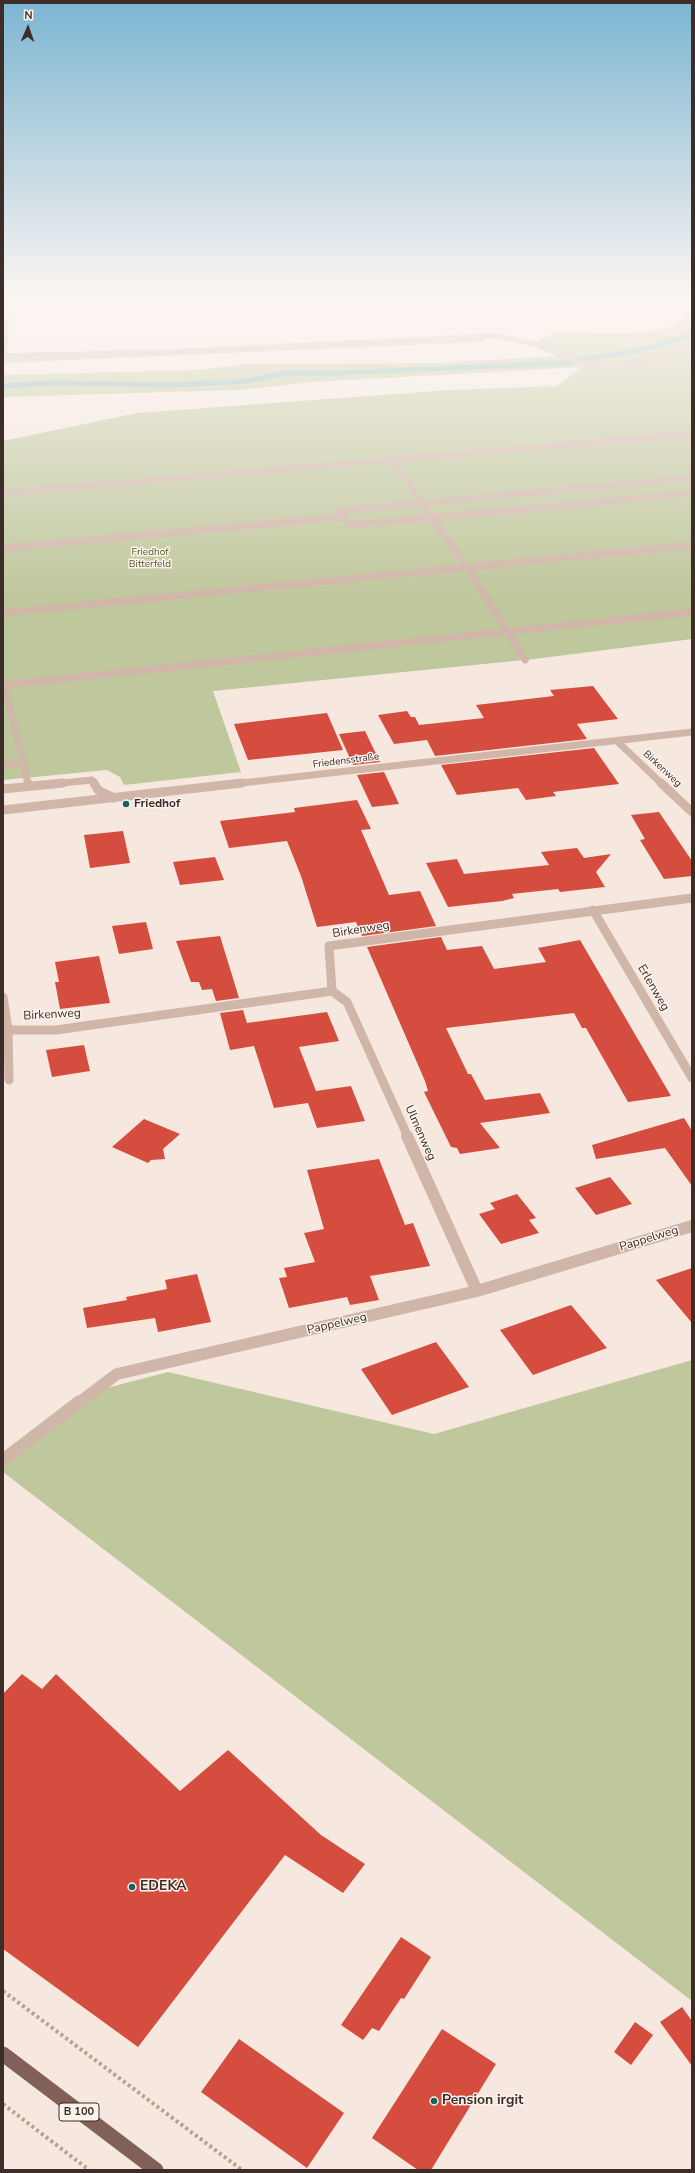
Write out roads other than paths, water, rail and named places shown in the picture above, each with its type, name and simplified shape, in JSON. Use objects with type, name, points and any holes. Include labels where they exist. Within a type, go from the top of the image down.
[{"type":"main road","name":"B 100","points":[[3,2054],[156,2170]]},
{"type":"street","points":[[3,493],[692,434]]},
{"type":"street","points":[[391,459],[467,567],[525,660]]},
{"type":"street","points":[[692,478],[341,510],[350,525],[692,494]]},
{"type":"street","points":[[3,548],[345,517]]},
{"type":"street","points":[[3,613],[692,545]]},
{"type":"street","points":[[29,786],[5,698],[4,682],[692,612]]},
{"type":"street","name":"Friedensstraße","points":[[3,810],[692,732]]},
{"type":"street","name":"Birkenweg","points":[[617,741],[692,812]]},
{"type":"street","points":[[3,764],[23,762]]},
{"type":"street","points":[[3,789],[92,780],[98,790],[114,798]]},
{"type":"street","name":"Birkenweg","points":[[5,1029],[56,1030],[332,991],[329,946],[692,898]]},
{"type":"street","name":"Erlenweg","points":[[593,910],[692,1078]]},
{"type":"street","name":"Ulmenweg","points":[[332,991],[347,1002],[477,1291]]},
{"type":"street","points":[[3,997],[9,1080]]},
{"type":"street","name":"Pappelweg","points":[[7,1457],[117,1374],[477,1291],[692,1226]]},
{"type":"place","name":"Friedhof","points":[[126,804]]},
{"type":"place","name":"EDEKA","points":[[132,1887]]},
{"type":"place","name":"Pension irgit","points":[[434,2101]]},
{"type":"park label","name":"Friedhof Bitterfeld","points":[[150,558]]}]
